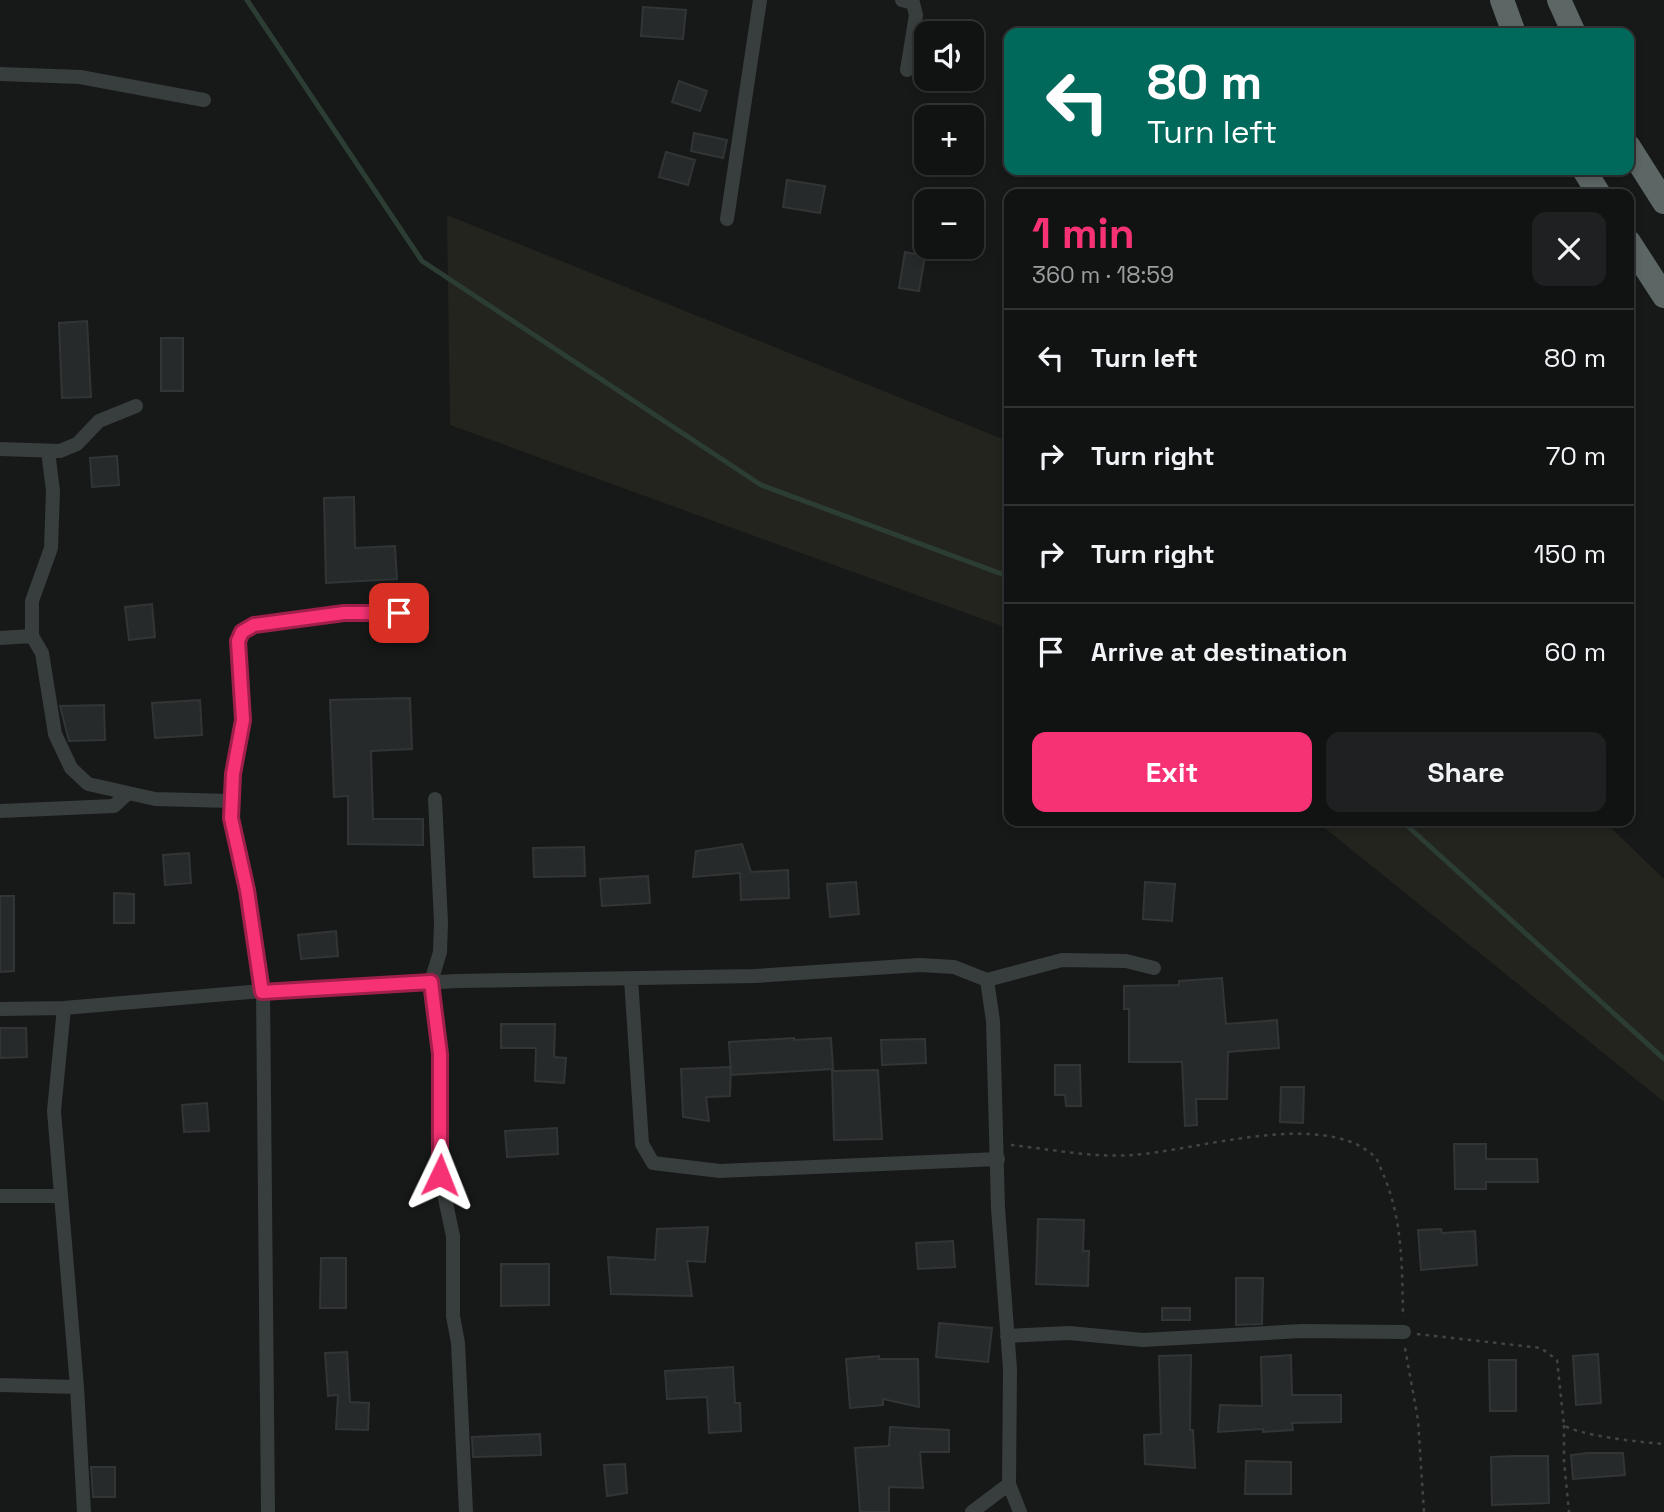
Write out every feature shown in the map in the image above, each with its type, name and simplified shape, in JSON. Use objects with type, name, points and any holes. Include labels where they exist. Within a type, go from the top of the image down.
[{"type":"highway","points":[[1502,0],[1512,28]]},
{"type":"highway","points":[[1559,0],[1572,28]]},
{"type":"highway","points":[[1634,155],[1664,202]]},
{"type":"highway","points":[[1634,250],[1664,296]]},
{"type":"street","points":[[727,219],[760,0]]},
{"type":"street","points":[[902,0],[913,3],[916,15],[906,70]]},
{"type":"street","points":[[0,74],[80,77],[204,100]]},
{"type":"street","points":[[0,449],[60,451],[77,444],[99,421],[114,412],[136,406]]},
{"type":"street","points":[[48,451],[54,491],[51,548],[32,601],[32,636],[42,653],[55,734],[71,768],[88,784],[155,799],[232,801]]},
{"type":"street","points":[[268,1512],[262,992],[247,890],[231,818],[243,720],[238,641],[242,632],[254,625],[344,613],[399,613]]},
{"type":"street","points":[[0,638],[32,636]]},
{"type":"street","points":[[0,811],[114,806],[128,793]]},
{"type":"street","points":[[435,799],[440,932],[438,963],[431,982],[440,1054],[440,1175],[453,1236],[453,1316],[458,1343],[466,1512]]},
{"type":"street","points":[[0,1009],[64,1009],[262,992],[431,982],[755,976],[920,965],[954,967],[987,980],[1062,960],[1126,961],[1154,968]]},
{"type":"street","points":[[631,979],[642,1144],[653,1163],[720,1171],[997,1151]]},
{"type":"street","points":[[987,980],[993,1021],[1007,1336],[1009,1484],[1020,1512]]},
{"type":"street","points":[[64,1009],[54,1111],[77,1387],[84,1512]]},
{"type":"street","points":[[0,1196],[61,1196]]},
{"type":"street","points":[[1007,1336],[1069,1333],[1143,1340],[1302,1331],[1404,1332]]},
{"type":"street","points":[[0,1385],[77,1387]]},
{"type":"street","points":[[972,1512],[1009,1484]]},
{"type":"path","points":[[997,1151],[1130,1155],[1255,1138],[1311,1135],[1334,1137],[1357,1145],[1377,1159],[1395,1204],[1402,1249],[1404,1332],[1408,1374],[1418,1420],[1424,1512]]},
{"type":"path","points":[[1404,1332],[1541,1348],[1557,1360],[1569,1512]]},
{"type":"path","points":[[1564,1425],[1571,1431],[1605,1435],[1634,1443],[1664,1444]]},
{"type":"shaded area","points":[[447,215],[1004,440],[1004,627],[450,425]]},
{"type":"shaded area","points":[[1322,826],[1609,826],[1664,879],[1664,1102]]},
{"type":"building","points":[[643,7],[686,10],[683,39],[641,36]]},
{"type":"building","points":[[679,81],[707,91],[700,111],[672,102]]},
{"type":"building","points":[[694,133],[727,140],[723,158],[691,151]]},
{"type":"building","points":[[666,152],[695,160],[688,185],[659,177]]},
{"type":"building","points":[[787,180],[825,186],[820,213],[783,207]]},
{"type":"building","points":[[905,252],[914,254],[914,259],[924,259],[919,291],[899,288]]},
{"type":"building","points":[[87,321],[91,397],[62,398],[59,323]]},
{"type":"building","points":[[161,338],[183,338],[183,391],[161,391]]},
{"type":"building","points":[[117,456],[119,485],[92,487],[90,458]]},
{"type":"building","points":[[354,497],[355,548],[395,546],[397,579],[326,583],[324,498]]},
{"type":"building","points":[[152,604],[155,637],[129,640],[125,607]]},
{"type":"building","points":[[410,698],[412,749],[371,751],[373,819],[423,819],[423,845],[348,844],[348,796],[334,797],[330,700]]},
{"type":"building","points":[[200,700],[202,735],[155,738],[152,703]]},
{"type":"building","points":[[104,705],[105,740],[69,741],[60,706]]},
{"type":"building","points":[[742,844],[751,872],[788,870],[789,898],[741,900],[740,873],[693,877],[696,851]]},
{"type":"building","points":[[584,847],[585,876],[534,877],[533,848]]},
{"type":"building","points":[[189,853],[191,883],[165,885],[163,855]]},
{"type":"building","points":[[648,876],[650,903],[602,906],[600,879]]},
{"type":"building","points":[[856,882],[859,914],[830,917],[827,884]]},
{"type":"building","points":[[1145,882],[1175,884],[1172,921],[1143,919]]},
{"type":"building","points":[[114,893],[134,894],[134,923],[114,923]]},
{"type":"building","points":[[0,896],[14,896],[14,971],[0,972]]},
{"type":"building","points":[[336,931],[338,956],[301,959],[298,935]]},
{"type":"building","points":[[1222,978],[1226,1024],[1277,1020],[1279,1048],[1228,1052],[1227,1099],[1196,1099],[1197,1125],[1185,1126],[1182,1062],[1129,1062],[1129,1009],[1124,1009],[1124,986],[1179,985],[1179,981]]},
{"type":"building","points":[[501,1024],[555,1024],[554,1057],[566,1058],[564,1083],[535,1081],[536,1048],[501,1048]]},
{"type":"building","points":[[0,1028],[26,1028],[27,1057],[0,1058]]},
{"type":"building","points":[[831,1038],[833,1069],[731,1075],[729,1042]]},
{"type":"building","points":[[925,1039],[926,1063],[882,1065],[881,1040]]},
{"type":"building","points":[[1055,1065],[1080,1065],[1081,1106],[1066,1106],[1065,1095],[1055,1095]]},
{"type":"building","points":[[731,1067],[730,1096],[706,1097],[709,1121],[683,1117],[681,1069]]},
{"type":"building","points":[[878,1070],[882,1139],[834,1140],[832,1071]]},
{"type":"building","points":[[1281,1087],[1304,1087],[1303,1123],[1280,1122]]},
{"type":"building","points":[[207,1103],[209,1131],[184,1132],[182,1105]]},
{"type":"building","points":[[557,1128],[558,1154],[507,1157],[505,1131]]},
{"type":"building","points":[[1454,1144],[1486,1144],[1486,1159],[1537,1159],[1538,1182],[1486,1182],[1486,1189],[1455,1189]]},
{"type":"building","points":[[1038,1219],[1084,1220],[1083,1251],[1089,1251],[1088,1286],[1036,1284]]},
{"type":"building","points":[[708,1227],[705,1262],[687,1261],[692,1296],[611,1294],[608,1257],[655,1260],[657,1229]]},
{"type":"building","points":[[1441,1229],[1442,1233],[1475,1231],[1477,1265],[1421,1270],[1418,1230]]},
{"type":"building","points":[[953,1241],[955,1267],[918,1269],[916,1243]]},
{"type":"building","points":[[321,1258],[346,1258],[346,1308],[320,1308]]},
{"type":"building","points":[[501,1264],[549,1264],[549,1305],[501,1306]]},
{"type":"building","points":[[1236,1278],[1263,1278],[1262,1324],[1236,1325]]},
{"type":"building","points":[[1162,1308],[1190,1308],[1190,1320],[1162,1320]]},
{"type":"building","points":[[939,1323],[992,1328],[988,1362],[936,1357]]},
{"type":"building","points":[[347,1352],[350,1402],[369,1403],[368,1430],[336,1429],[338,1395],[328,1396],[325,1353]]},
{"type":"building","points":[[1598,1354],[1601,1403],[1576,1405],[1573,1356]]},
{"type":"building","points":[[1191,1355],[1190,1430],[1193,1430],[1195,1468],[1145,1464],[1144,1435],[1161,1434],[1159,1356]]},
{"type":"building","points":[[1291,1355],[1292,1395],[1341,1395],[1341,1422],[1292,1423],[1293,1430],[1218,1432],[1220,1405],[1262,1406],[1261,1357]]},
{"type":"building","points":[[879,1356],[879,1359],[918,1359],[919,1407],[883,1399],[883,1405],[850,1408],[846,1359]]},
{"type":"building","points":[[1489,1360],[1516,1360],[1516,1411],[1490,1411]]},
{"type":"building","points":[[733,1367],[735,1403],[740,1403],[741,1431],[709,1433],[707,1397],[667,1399],[665,1371]]},
{"type":"building","points":[[890,1427],[949,1430],[949,1452],[920,1452],[923,1488],[889,1487],[889,1512],[860,1512],[855,1448],[889,1446]]},
{"type":"building","points":[[540,1434],[541,1455],[473,1457],[472,1437]]},
{"type":"building","points":[[1623,1453],[1625,1475],[1573,1479],[1571,1455]]},
{"type":"building","points":[[1548,1456],[1549,1503],[1492,1505],[1491,1457]]},
{"type":"building","points":[[1246,1461],[1291,1462],[1291,1494],[1245,1494]]},
{"type":"building","points":[[625,1464],[627,1493],[607,1496],[604,1465]]},
{"type":"building","points":[[91,1467],[115,1467],[115,1497],[93,1497]]},
{"type":"waterway","points":[[247,0],[422,261],[761,485],[1004,575]]},
{"type":"waterway","points":[[1408,826],[1664,1059]]},
{"type":"route","points":[[399,613],[344,613],[254,625],[242,632],[238,641],[243,682],[243,720],[233,774],[231,818],[236,852],[247,890],[262,992],[431,982],[440,1054],[440,1175]]}]
